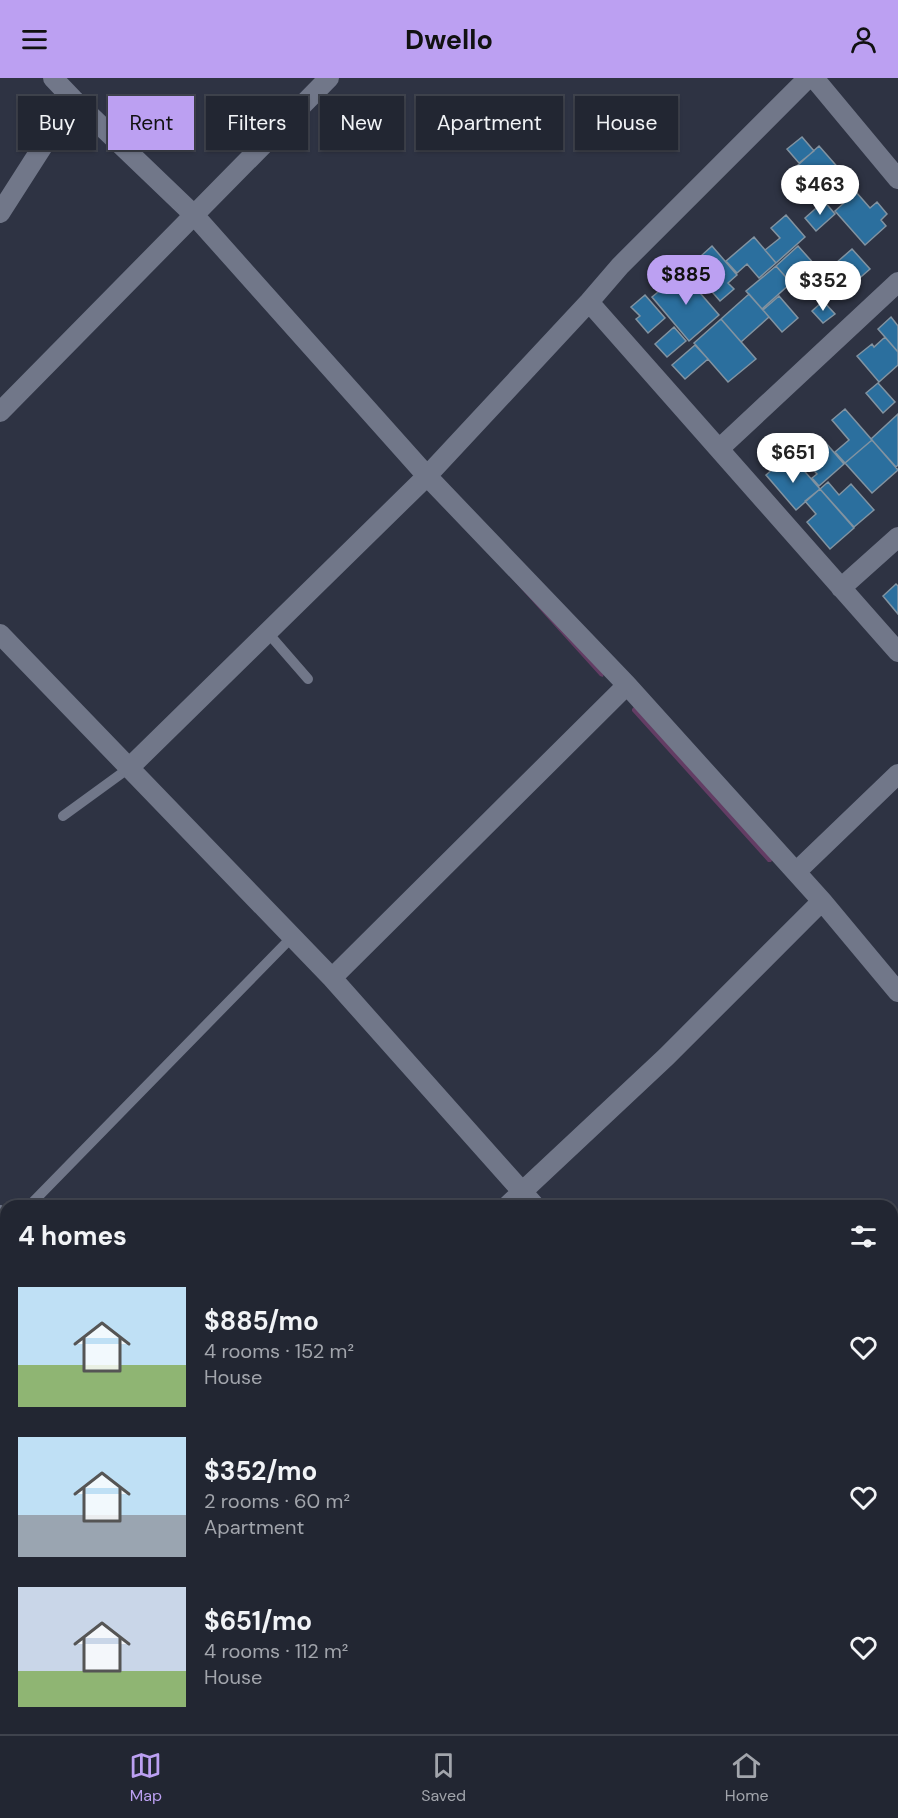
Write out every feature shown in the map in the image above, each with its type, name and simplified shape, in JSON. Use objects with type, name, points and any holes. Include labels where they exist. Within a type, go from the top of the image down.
[{"type":"street","points":[[53,78],[70,96]]},
{"type":"street","points":[[0,412],[329,78]]},
{"type":"street","points":[[129,768],[427,476],[620,266],[808,78]]},
{"type":"street","points":[[814,78],[898,179]]},
{"type":"street","points":[[96,121],[194,214],[427,476],[627,685],[822,901],[898,992]]},
{"type":"street","points":[[0,213],[40,150]]},
{"type":"street","points":[[718,449],[898,282]]},
{"type":"street","points":[[589,302],[898,652]]},
{"type":"street","points":[[841,588],[898,537]]},
{"type":"street","points":[[0,634],[332,978],[528,1199],[822,901]]},
{"type":"street","points":[[332,978],[627,685]]},
{"type":"street","points":[[796,872],[898,774]]},
{"type":"lane","points":[[268,633],[308,679]]},
{"type":"lane","points":[[63,816],[129,768]]},
{"type":"lane","points":[[35,1200],[292,937]]},
{"type":"shaded area","points":[[441,500],[604,673],[603,677],[600,676]]},
{"type":"shaded area","points":[[634,707],[773,859],[771,862],[768,862],[632,711]]},
{"type":"building","points":[[802,137],[814,151],[799,163],[787,149]]},
{"type":"building","points":[[819,146],[841,171],[820,190],[798,165]]},
{"type":"building","points":[[856,192],[870,208],[877,202],[887,214],[881,220],[886,226],[865,245],[835,211]]},
{"type":"building","points":[[824,201],[835,214],[816,231],[805,218]]},
{"type":"building","points":[[786,215],[805,237],[776,263],[765,250],[780,238],[771,228]]},
{"type":"building","points":[[754,237],[776,263],[759,278],[747,264],[737,273],[726,261]]},
{"type":"building","points":[[712,246],[737,275],[728,283],[734,289],[720,301],[693,270],[705,259],[702,255]]},
{"type":"building","points":[[798,246],[815,265],[792,284],[776,266]]},
{"type":"building","points":[[852,249],[870,269],[846,290],[839,283],[834,287],[827,278],[832,274],[828,270]]},
{"type":"building","points":[[815,265],[826,277],[803,297],[792,284]]},
{"type":"building","points":[[776,266],[791,283],[762,309],[746,291]]},
{"type":"building","points":[[682,272],[719,315],[689,341],[652,297]]},
{"type":"building","points":[[749,294],[769,317],[741,342],[721,319]]},
{"type":"building","points":[[645,295],[665,318],[648,333],[636,319],[640,316],[631,307]]},
{"type":"building","points":[[779,296],[798,318],[782,332],[763,310]]},
{"type":"building","points":[[823,301],[835,314],[823,323],[812,311]]},
{"type":"building","points":[[891,317],[898,326],[898,352],[878,329]]},
{"type":"building","points":[[721,319],[756,359],[728,382],[694,343]]},
{"type":"building","points":[[674,327],[686,341],[667,357],[655,344]]},
{"type":"building","points":[[885,337],[898,352],[898,365],[879,382],[857,356],[872,344],[874,347]]},
{"type":"building","points":[[695,345],[708,359],[685,379],[672,365]]},
{"type":"building","points":[[878,383],[895,402],[883,413],[866,393]]},
{"type":"building","points":[[845,409],[872,440],[845,463],[835,452],[849,440],[832,420]]},
{"type":"building","points":[[898,414],[898,465],[896,467],[871,439]]},
{"type":"building","points":[[872,440],[898,470],[872,493],[845,463]]},
{"type":"building","points":[[825,442],[844,464],[819,486],[812,478],[817,474],[805,460]]},
{"type":"building","points":[[782,461],[793,473],[800,466],[820,489],[796,510],[766,475]]},
{"type":"building","points":[[828,482],[839,495],[851,484],[874,510],[854,527],[820,489]]},
{"type":"building","points":[[820,489],[854,528],[830,549],[807,522],[816,514],[805,501]]},
{"type":"building","points":[[896,584],[898,586],[898,614],[883,596]]}]
